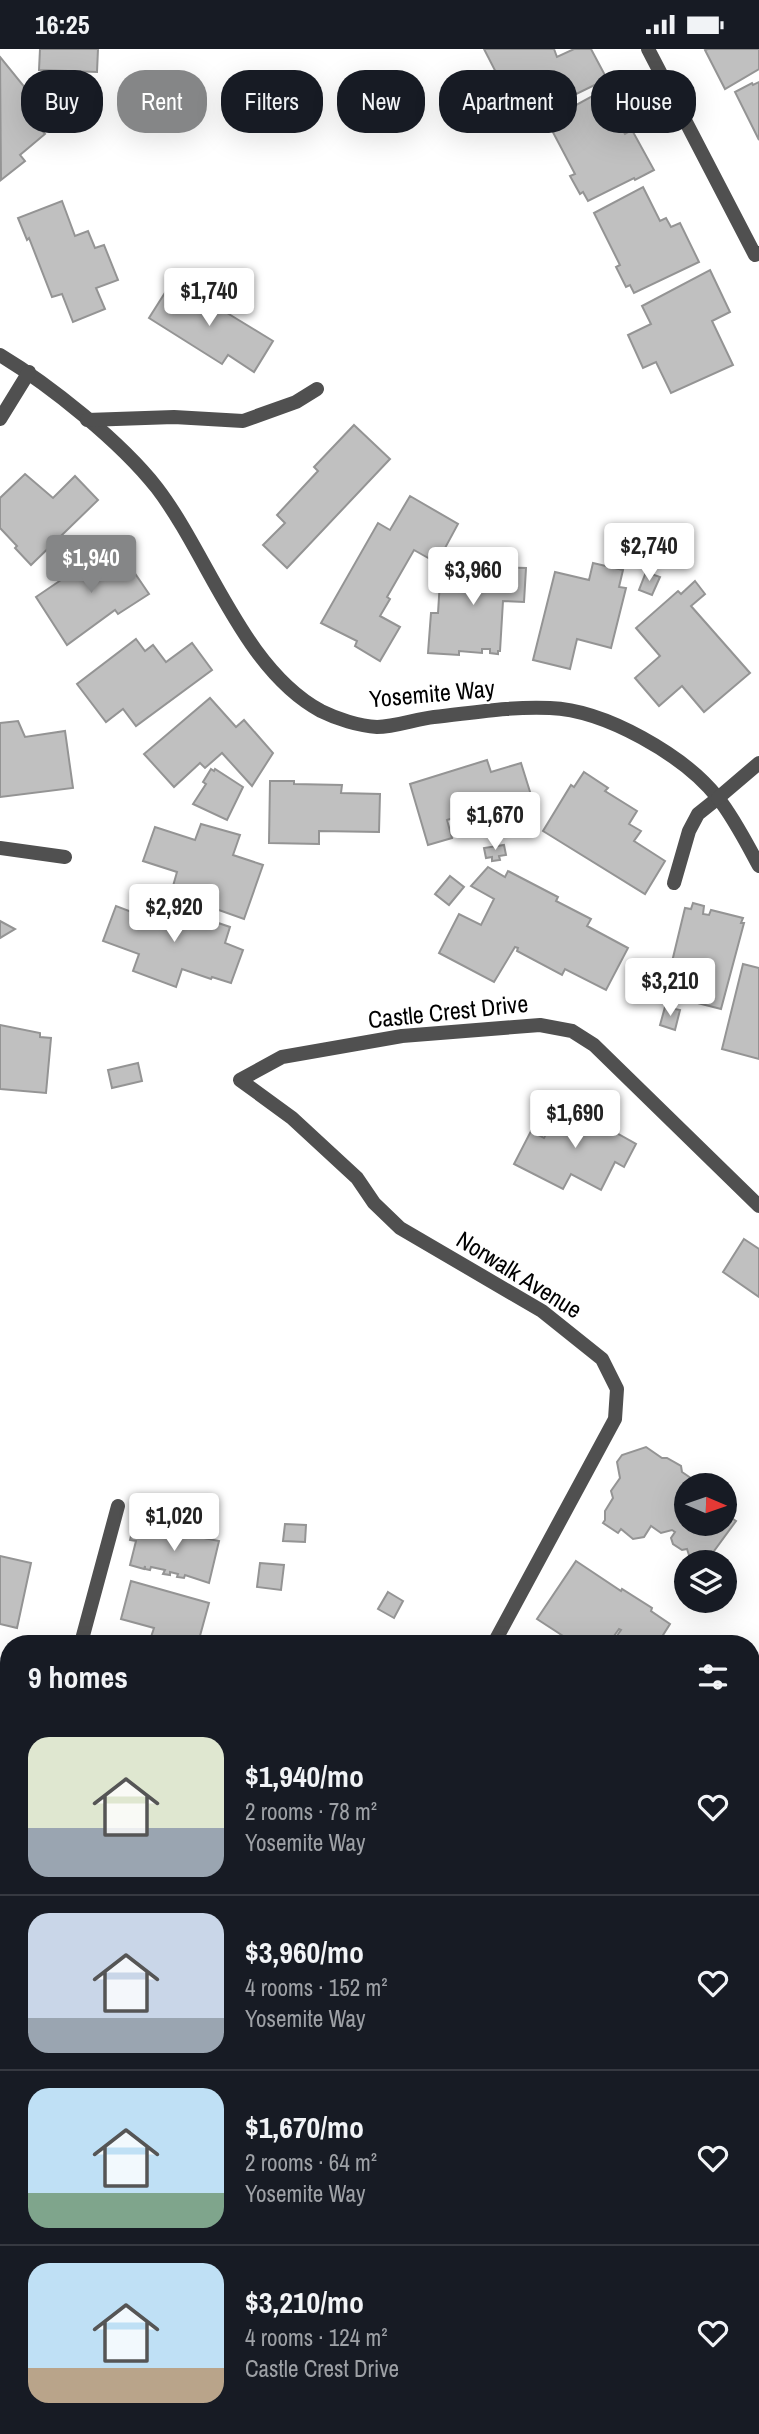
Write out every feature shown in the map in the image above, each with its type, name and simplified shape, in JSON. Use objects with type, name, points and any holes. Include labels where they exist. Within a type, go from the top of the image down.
[{"type":"street","points":[[648,49],[758,257]]},
{"type":"street","name":"Yosemite Way","points":[[0,355],[29,372],[130,458],[157,488],[257,651],[289,688],[321,711],[350,722],[379,727],[415,719],[490,711],[551,708],[592,714],[680,760],[718,798],[759,866]]},
{"type":"street","points":[[0,419],[29,372]]},
{"type":"street","points":[[88,420],[174,418],[243,421],[296,402],[317,389]]},
{"type":"street","points":[[674,883],[689,831],[698,814],[759,763]]},
{"type":"street","points":[[0,848],[65,857]]},
{"type":"street","name":"Castle Crest Drive","points":[[282,1057],[402,1036],[540,1025],[572,1031],[594,1045],[759,1206]]},
{"type":"street","name":"Norwalk Avenue","points":[[282,1057],[240,1080],[292,1118],[356,1178],[374,1203],[400,1228],[542,1311],[602,1359],[617,1389],[615,1419],[498,1635]]},
{"type":"street","points":[[83,1635],[118,1506]]},
{"type":"building","points":[[40,49],[98,49],[97,70],[39,70]]},
{"type":"building","points":[[484,49],[554,49],[557,57],[574,49],[591,49],[602,70],[591,70],[591,87],[577,94],[577,70],[495,70]]},
{"type":"building","points":[[759,49],[759,69],[725,89],[705,50]]},
{"type":"building","points":[[0,57],[21,83],[21,133],[45,134],[20,155],[25,161],[1,180]]},
{"type":"building","points":[[759,82],[759,140],[735,92]]},
{"type":"building","points":[[591,97],[591,133],[634,133],[654,170],[588,201],[583,192],[580,194],[570,176],[575,174],[553,133],[577,133],[577,104]]},
{"type":"building","points":[[643,187],[660,221],[666,218],[671,227],[680,223],[699,262],[634,293],[630,285],[626,287],[616,267],[620,265],[594,213]]},
{"type":"building","points":[[62,201],[75,236],[88,231],[95,248],[104,245],[118,280],[96,288],[105,309],[73,322],[62,294],[52,297],[29,238],[27,240],[18,218]]},
{"type":"building","points":[[710,270],[730,312],[712,321],[733,365],[671,393],[656,362],[643,368],[628,335],[651,324],[642,306]]},
{"type":"building","points":[[173,280],[273,341],[254,372],[228,355],[222,364],[149,318]]},
{"type":"building","points":[[354,425],[390,459],[287,568],[263,545],[285,523],[277,515],[318,471],[314,467]]},
{"type":"building","points":[[25,474],[53,498],[75,476],[98,500],[31,565],[0,528],[0,498]]},
{"type":"building","points":[[410,496],[458,524],[437,563],[414,550],[387,597],[390,599],[380,616],[400,627],[380,661],[355,646],[357,641],[321,623],[378,523],[390,530]]},
{"type":"building","points":[[111,547],[127,572],[132,569],[149,594],[118,614],[115,610],[67,645],[36,597],[61,580],[59,576],[77,564],[79,568],[102,550],[104,552]]},
{"type":"building","points":[[471,560],[481,561],[480,567],[526,568],[524,602],[503,601],[498,654],[490,653],[490,649],[482,649],[482,653],[459,651],[459,655],[428,653],[431,613],[438,613],[441,565],[471,566]]},
{"type":"building","points":[[593,563],[623,570],[619,587],[626,588],[611,648],[577,639],[570,669],[533,660],[555,572],[589,580]]},
{"type":"building","points":[[646,572],[660,577],[652,595],[639,590]]},
{"type":"building","points":[[695,581],[705,594],[691,606],[750,673],[704,712],[682,686],[659,706],[635,678],[660,656],[636,628],[678,591],[681,594]]},
{"type":"building","points":[[136,639],[145,651],[153,645],[166,662],[192,643],[212,670],[136,726],[123,709],[106,722],[77,684]]},
{"type":"building","points":[[210,698],[236,727],[244,720],[273,753],[252,786],[222,753],[205,768],[200,763],[174,787],[144,754]]},
{"type":"building","points":[[18,721],[25,737],[65,731],[73,788],[0,797],[0,723]]},
{"type":"building","points":[[487,760],[491,772],[521,763],[531,795],[447,820],[452,838],[428,845],[410,784]]},
{"type":"building","points":[[211,769],[243,787],[227,820],[193,804],[206,784],[203,782]]},
{"type":"building","points":[[584,772],[608,788],[605,791],[637,811],[629,824],[641,831],[634,841],[665,861],[645,894],[543,831],[571,785],[574,787]]},
{"type":"building","points":[[270,781],[342,785],[341,793],[380,794],[379,832],[319,831],[319,844],[269,843]]},
{"type":"building","points":[[201,824],[240,835],[233,855],[263,865],[244,919],[171,893],[177,872],[143,861],[155,827],[195,840]]},
{"type":"building","points":[[504,845],[506,855],[499,856],[500,860],[492,861],[492,857],[486,858],[484,848]]},
{"type":"building","points":[[488,867],[505,877],[508,871],[558,897],[556,901],[591,919],[587,926],[628,948],[606,990],[565,969],[562,975],[517,951],[518,948],[515,947],[494,982],[439,953],[459,914],[481,925],[494,899],[471,886]]},
{"type":"building","points":[[450,876],[464,887],[449,905],[435,894]]},
{"type":"building","points":[[156,902],[230,927],[225,943],[243,950],[231,983],[182,969],[176,987],[133,971],[139,954],[103,941],[116,906],[150,919]]},
{"type":"building","points":[[693,903],[704,906],[703,914],[709,915],[711,910],[743,918],[741,923],[744,923],[721,1009],[682,999],[690,969],[671,966],[685,908],[691,909]]},
{"type":"building","points":[[0,921],[15,929],[0,938]]},
{"type":"building","points":[[743,964],[759,968],[759,1059],[722,1049]]},
{"type":"building","points":[[665,1007],[680,1010],[675,1030],[660,1025]]},
{"type":"building","points":[[0,1025],[40,1033],[40,1037],[51,1038],[46,1093],[0,1089]]},
{"type":"building","points":[[138,1063],[142,1081],[112,1088],[108,1070]]},
{"type":"building","points":[[563,1103],[636,1144],[624,1167],[615,1162],[601,1190],[571,1174],[563,1189],[514,1164],[531,1131],[544,1138]]},
{"type":"building","points":[[744,1239],[759,1249],[759,1297],[723,1272]]},
{"type":"building","points":[[646,1447],[681,1466],[683,1473],[674,1473],[674,1531],[661,1533],[651,1526],[644,1537],[633,1539],[621,1529],[618,1533],[603,1523],[605,1511],[613,1498],[611,1491],[620,1478],[617,1462],[622,1455]]},
{"type":"building","points":[[134,1524],[219,1541],[209,1583],[185,1575],[184,1578],[177,1577],[178,1574],[170,1572],[170,1575],[163,1574],[165,1570],[151,1567],[150,1570],[145,1569],[145,1566],[144,1569],[130,1565],[136,1541],[130,1540]]},
{"type":"building","points":[[285,1524],[306,1525],[305,1542],[283,1541]]},
{"type":"building","points":[[674,1534],[674,1537],[724,1537],[715,1550],[682,1550],[673,1544],[671,1538]]},
{"type":"building","points":[[0,1556],[31,1563],[17,1628],[0,1624]]},
{"type":"building","points":[[576,1561],[652,1608],[651,1611],[670,1624],[663,1635],[618,1635],[621,1630],[619,1629],[615,1635],[562,1635],[537,1619]]},
{"type":"building","points":[[260,1563],[284,1565],[281,1590],[257,1587]]},
{"type":"building","points":[[131,1581],[209,1603],[200,1635],[152,1635],[154,1628],[121,1619]]},
{"type":"building","points":[[388,1592],[403,1601],[394,1618],[378,1609]]}]
